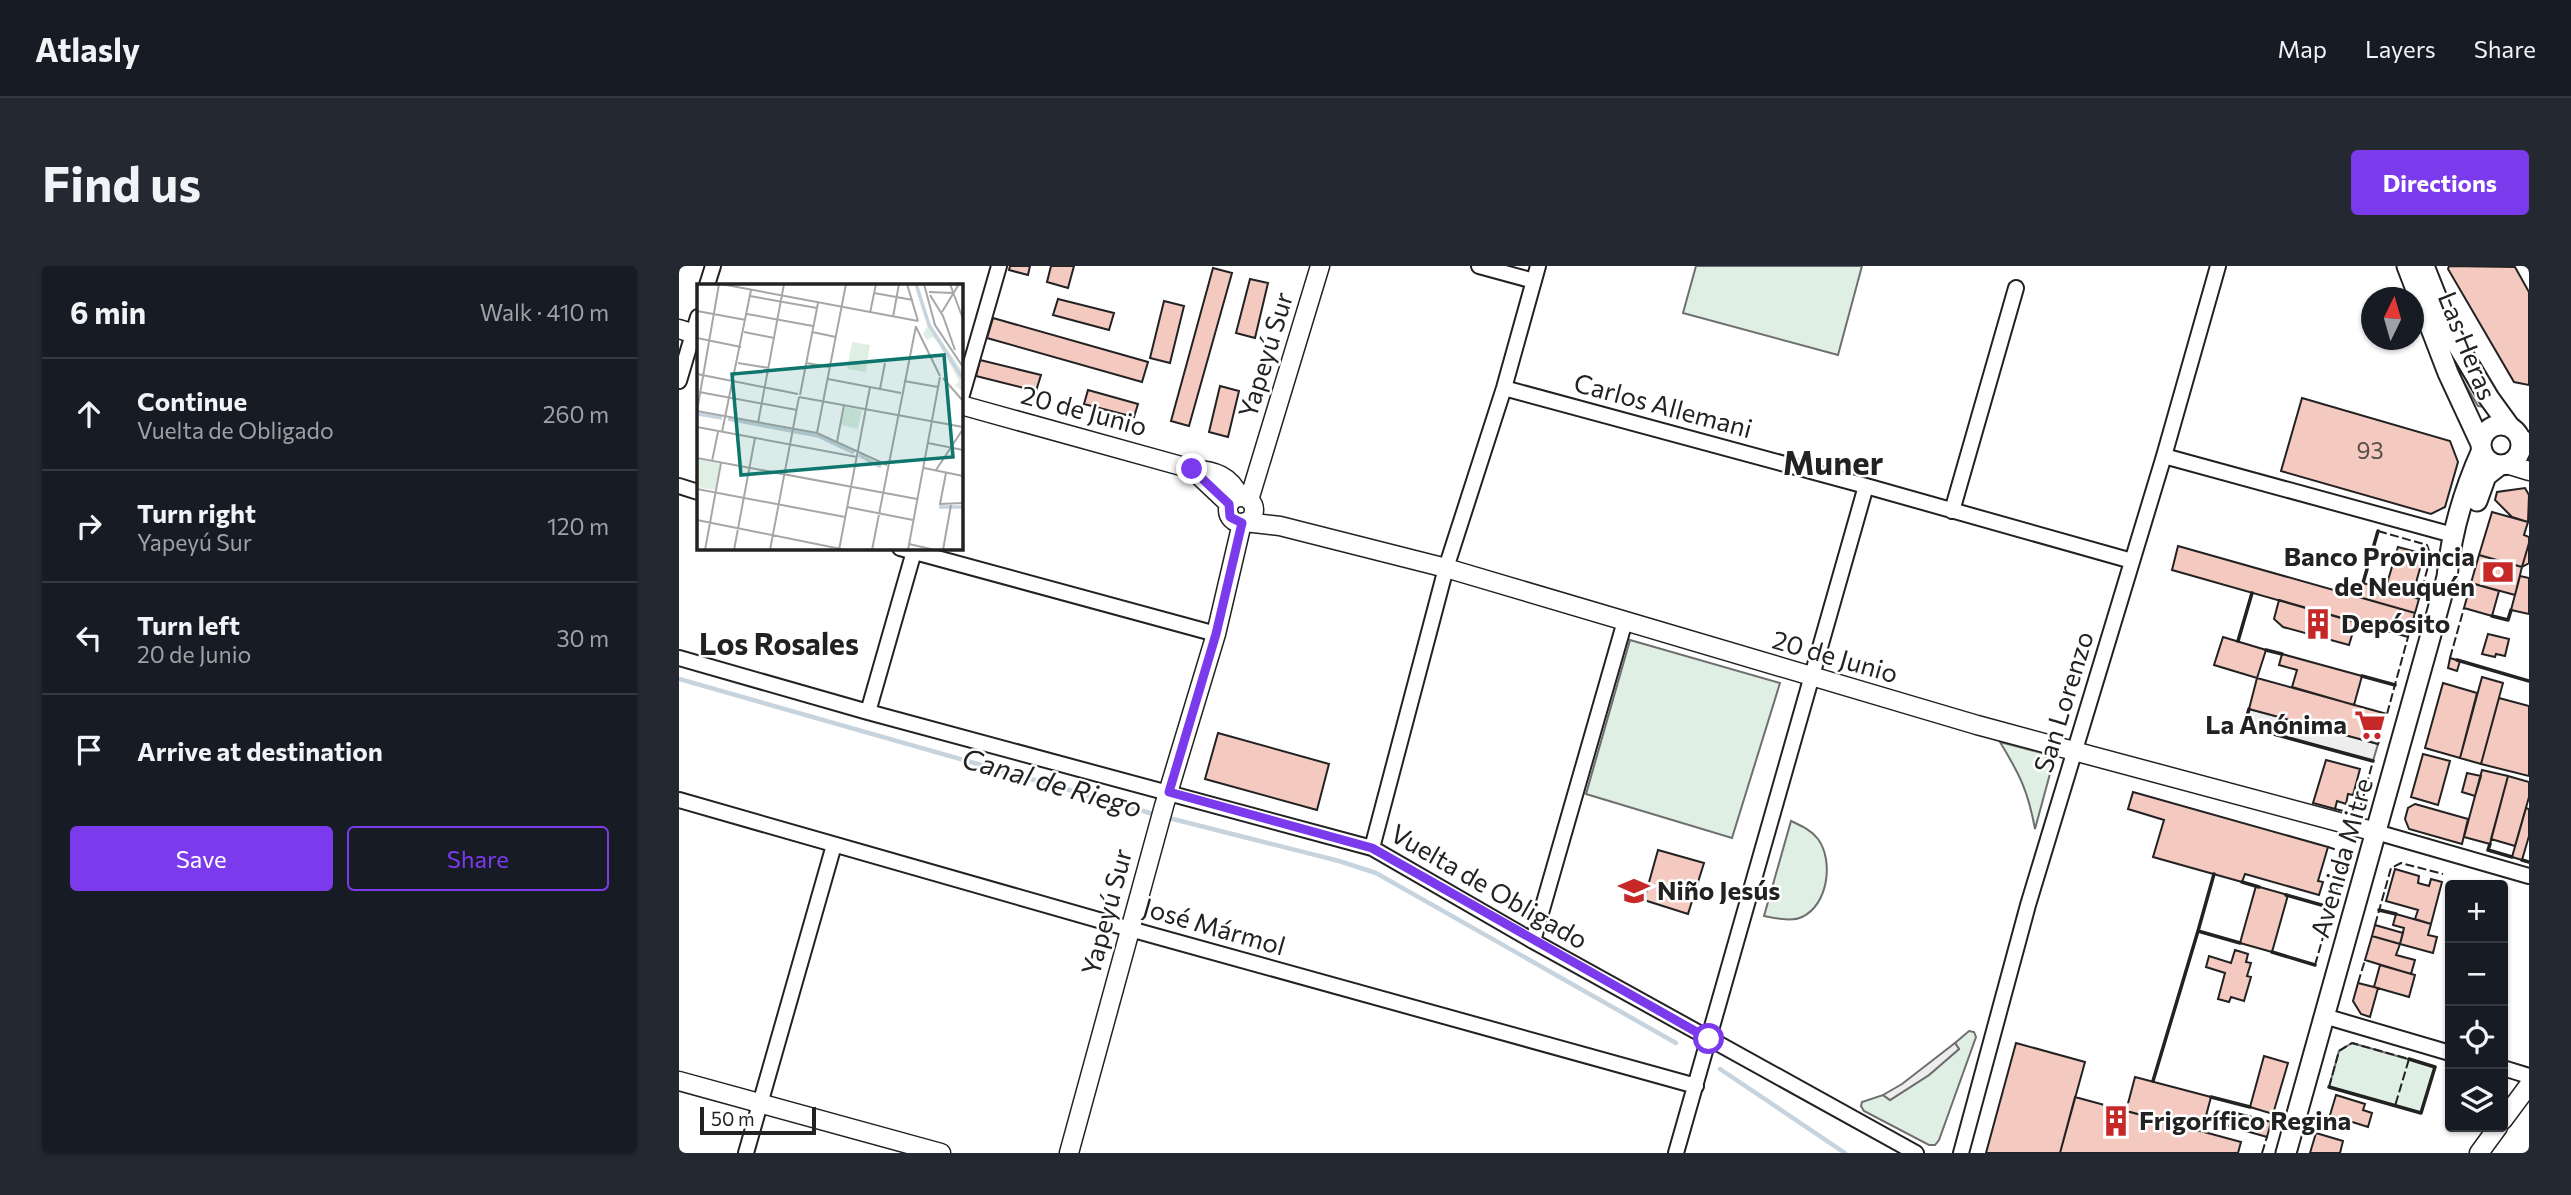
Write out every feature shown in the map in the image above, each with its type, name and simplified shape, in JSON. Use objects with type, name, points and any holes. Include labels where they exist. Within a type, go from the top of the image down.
[{"type":"main road","name":"Las Heras","points":[[2407,266],[2448,373],[2481,447]]},
{"type":"main road","name":"Las Heras","points":[[2424,266],[2458,348],[2519,436]]},
{"type":"main road","points":[[2503,425],[2519,436],[2520,450],[2512,461],[2503,464],[2488,461],[2481,447],[2485,432],[2503,425]]},
{"type":"main road","name":"Avenida Mitre","points":[[2286,1153],[2447,577],[2453,535],[2481,447]]},
{"type":"main road","name":"Avenida Mitre","points":[[2447,577],[2466,539],[2482,482],[2489,471],[2503,464]]},
{"type":"street","points":[[707,284],[713,266]]},
{"type":"street","points":[[963,391],[999,266]]},
{"type":"street","name":"Yapeyú Sur","points":[[1243,501],[1321,266]]},
{"type":"street","points":[[1479,266],[1534,281]]},
{"type":"street","points":[[1372,848],[1446,568],[1504,388],[1538,266]]},
{"type":"street","name":"San Lorenzo","points":[[1961,1153],[2012,962],[2164,456],[2218,266]]},
{"type":"street","points":[[1952,511],[2016,288]]},
{"type":"street","points":[[679,381],[692,328]]},
{"type":"street","name":"Carlos Allemani","points":[[1504,388],[2132,561]]},
{"type":"street","name":"20 de Junio","points":[[963,406],[1192,469],[1220,474],[1234,485],[1243,501],[1280,526]]},
{"type":"street","points":[[2164,456],[2453,535]]},
{"type":"street","points":[[2503,464],[2529,471]]},
{"type":"street","points":[[679,486],[697,492]]},
{"type":"street","points":[[1676,1153],[1866,486]]},
{"type":"street","points":[[1243,501],[1230,517],[1243,522]]},
{"type":"street","name":"Yapeyú Sur","points":[[1069,1153],[1129,929],[1216,634],[1243,522]]},
{"type":"street","name":"20 de Junio","points":[[1243,522],[1280,526],[1446,568],[1812,678],[2376,832]]},
{"type":"street","points":[[868,712],[910,550]]},
{"type":"street","points":[[914,550],[1216,634]]},
{"type":"street","points":[[1533,941],[1625,621]]},
{"type":"street","name":"Vuelta de Obligado","points":[[679,658],[1166,799],[1372,848],[1533,941],[1916,1153]]},
{"type":"street","name":"José Mármol","points":[[679,800],[1129,929],[1696,1086]]},
{"type":"street","points":[[2376,832],[2529,876]]},
{"type":"street","points":[[745,1153],[834,845]]},
{"type":"street","points":[[2324,1016],[2445,1052]]},
{"type":"street","points":[[2508,1070],[2529,1076]]},
{"type":"street","points":[[679,1081],[941,1153]]},
{"type":"street","points":[[2508,1113],[2529,1084]]},
{"type":"street","points":[[2479,1153],[2494,1132]]},
{"type":"green space","points":[[1696,266],[1862,266],[1838,355],[1683,313]]},
{"type":"green space","points":[[1630,640],[1780,683],[1732,838],[1586,794]]},
{"type":"green space","points":[[2000,742],[2042,753],[2050,760],[2051,770],[2035,829],[2022,784]]},
{"type":"green space","points":[[1791,821],[1818,839],[1826,859],[1826,882],[1818,903],[1811,911],[1798,918],[1778,919],[1764,916]]},
{"type":"green space","points":[[1969,1031],[1974,1032],[1976,1037],[1935,1145],[1929,1145],[1864,1111],[1862,1102],[1883,1095],[1890,1100],[1929,1075],[1959,1049],[1955,1043]]},
{"type":"green space","points":[[2352,1043],[2435,1067],[2421,1113],[2329,1087],[2339,1051]]},
{"type":"shaded area","points":[[2436,320],[2486,407],[2478,406],[2458,372]]},
{"type":"shaded area","points":[[2249,709],[2378,744],[2373,761],[2244,726]]},
{"type":"shaded area","points":[[1955,1043],[1959,1049],[1929,1075],[1890,1100],[1883,1095],[1902,1084]]},
{"type":"building","points":[[1010,266],[1030,266],[1028,275],[1009,270]]},
{"type":"building","points":[[1051,266],[1074,266],[1068,288],[1047,282]]},
{"type":"building","points":[[2449,266],[2515,267],[2529,292],[2529,385],[2514,382],[2448,269]]},
{"type":"building","points":[[1213,268],[1232,273],[1189,426],[1171,421]]},
{"type":"building","points":[[1250,279],[1268,283],[1255,338],[1236,333]]},
{"type":"building","points":[[1058,299],[1114,313],[1109,330],[1053,315]]},
{"type":"building","points":[[1164,301],[1184,306],[1170,363],[1150,358]]},
{"type":"building","points":[[993,318],[1148,362],[1142,382],[987,338]]},
{"type":"building","points":[[980,360],[1041,375],[1036,391],[976,376]]},
{"type":"building","points":[[1220,386],[1239,391],[1228,437],[1209,432]]},
{"type":"building","points":[[1088,390],[1138,404],[1134,417],[1084,404]]},
{"type":"building","points":[[2302,398],[2450,441],[2458,462],[2445,507],[2431,514],[2281,471]]},
{"type":"building","points":[[2525,488],[2529,495],[2528,522],[2512,517],[2495,500],[2497,492]]},
{"type":"building","points":[[2492,512],[2528,522],[2524,535],[2529,537],[2529,543],[2522,567],[2479,555]]},
{"type":"building","points":[[2529,543],[2529,563],[2522,567]]},
{"type":"building","points":[[2178,546],[2415,613],[2408,637],[2172,570]]},
{"type":"building","points":[[2398,547],[2424,554],[2412,597],[2385,590]]},
{"type":"building","name":"Banco Provincia de Neuquén","points":[[2479,555],[2522,567],[2515,595],[2471,583]]},
{"type":"building","points":[[2520,576],[2529,578],[2529,614],[2511,610]]},
{"type":"building","points":[[2363,583],[2419,599],[2415,613],[2359,597]]},
{"type":"building","points":[[2471,583],[2499,591],[2492,616],[2464,608]]},
{"type":"building","name":"Depósito","points":[[2279,600],[2356,622],[2349,645],[2283,627],[2274,619]]},
{"type":"building","points":[[2488,634],[2509,639],[2505,656],[2482,654]]},
{"type":"building","points":[[2223,637],[2266,650],[2257,678],[2214,665]]},
{"type":"building","points":[[2282,654],[2362,676],[2354,705],[2292,687],[2297,670],[2279,665]]},
{"type":"building","points":[[2450,658],[2460,661],[2457,671],[2448,668]]},
{"type":"building","name":"Depósito","points":[[2482,677],[2503,683],[2481,764],[2460,758]]},
{"type":"building","points":[[2257,678],[2387,714],[2378,744],[2249,709]]},
{"type":"building","points":[[2443,683],[2477,693],[2460,758],[2425,748]]},
{"type":"building","points":[[2499,698],[2529,706],[2529,776],[2481,764]]},
{"type":"building","points":[[1218,733],[1329,764],[1317,810],[1205,779]]},
{"type":"building","points":[[2423,754],[2450,761],[2438,805],[2411,797]]},
{"type":"building","points":[[2326,760],[2360,769],[2353,795],[2348,794],[2346,804],[2337,801],[2335,809],[2313,803]]},
{"type":"building","points":[[2482,770],[2508,776],[2490,844],[2464,837]]},
{"type":"building","points":[[2467,773],[2481,776],[2475,796],[2462,792]]},
{"type":"building","points":[[2508,776],[2529,782],[2529,797],[2515,846],[2491,839]]},
{"type":"building","points":[[2133,792],[2328,847],[2318,881],[2323,882],[2319,895],[2245,874],[2242,882],[2153,857],[2164,820],[2128,809]]},
{"type":"building","points":[[2415,804],[2468,819],[2462,844],[2409,829],[2405,819],[2408,808]]},
{"type":"building","points":[[2526,808],[2529,809],[2529,836],[2522,860],[2512,857]]},
{"type":"building","points":[[1658,850],[1704,863],[1688,914],[1644,900]]},
{"type":"building","points":[[2395,869],[2419,876],[2418,883],[2429,886],[2431,879],[2442,882],[2431,924],[2415,919],[2418,910],[2386,901]]},
{"type":"building","points":[[2256,886],[2288,895],[2272,952],[2240,943]]},
{"type":"building","points":[[2396,914],[2431,924],[2428,935],[2437,937],[2433,953],[2400,944],[2404,928],[2393,925]]},
{"type":"building","points":[[2375,925],[2403,933],[2400,944],[2372,936]]},
{"type":"building","points":[[2372,936],[2400,944],[2396,955],[2415,960],[2411,974],[2365,960]]},
{"type":"building","points":[[2235,950],[2248,954],[2246,962],[2251,963],[2247,976],[2251,977],[2244,1001],[2231,997],[2229,1002],[2218,999],[2225,973],[2206,967],[2209,956],[2231,963]]},
{"type":"building","points":[[2380,965],[2415,975],[2409,997],[2374,987]]},
{"type":"building","points":[[2358,983],[2378,988],[2370,1017],[2361,1014],[2353,1001]]},
{"type":"building","points":[[2016,1043],[2085,1062],[2060,1153],[1986,1153]]},
{"type":"building","points":[[2264,1056],[2288,1063],[2273,1114],[2250,1107]]},
{"type":"building","points":[[2135,1077],[2211,1097],[2202,1131],[2126,1111]]},
{"type":"building","points":[[2336,1095],[2365,1104],[2363,1110],[2372,1113],[2368,1127],[2330,1115]]},
{"type":"building","name":"Frigorífico Regina","points":[[2075,1097],[2241,1142],[2238,1153],[2060,1153]]},
{"type":"building","points":[[2229,1111],[2271,1122],[2267,1137],[2225,1125]]},
{"type":"building","points":[[2316,1133],[2343,1141],[2340,1153],[2310,1153]]},
{"type":"waterway","name":"Canal de Riego","points":[[679,679],[1157,815]]},
{"type":"waterway","name":"Canal de Riego","points":[[1165,817],[1339,861],[1376,873],[1676,1043]]},
{"type":"waterway","name":"Canal de Riego","points":[[1720,1069],[1845,1153]]},
{"type":"fence","points":[[2378,531],[2427,545],[2431,556],[2419,599]]},
{"type":"fence","points":[[2450,658],[2464,608]]},
{"type":"fence","points":[[2387,714],[2408,637]]},
{"type":"fence","points":[[2335,809],[2352,813],[2360,809],[2373,761]]},
{"type":"fence","points":[[2315,965],[2345,861],[2340,851],[2328,847]]},
{"type":"fence","points":[[2375,925],[2391,868],[2401,863],[2443,874]]},
{"type":"fence","points":[[2358,983],[2365,960]]},
{"type":"fence","points":[[2329,1087],[2339,1051],[2352,1043],[2409,1059],[2395,1106]]},
{"type":"fence","points":[[2262,1153],[2267,1137]]},
{"type":"wall","points":[[2363,583],[2378,531]]},
{"type":"wall","points":[[2238,641],[2252,593]]},
{"type":"wall","points":[[2492,616],[2508,620],[2511,610]]},
{"type":"wall","points":[[2266,650],[2282,654]]},
{"type":"wall","points":[[2457,660],[2529,681]]},
{"type":"wall","points":[[2362,676],[2395,685]]},
{"type":"wall","points":[[2249,709],[2244,726],[2373,761]]},
{"type":"wall","points":[[2490,844],[2488,850],[2512,857]]},
{"type":"wall","points":[[2522,860],[2529,862]]},
{"type":"wall","points":[[2214,874],[2198,931],[2240,943]]},
{"type":"wall","points":[[2242,882],[2259,887]]},
{"type":"wall","points":[[2286,895],[2332,908]]},
{"type":"wall","points":[[2379,910],[2396,914]]},
{"type":"wall","points":[[2153,1081],[2198,931]]},
{"type":"wall","points":[[2272,952],[2315,965]]},
{"type":"wall","points":[[2329,1087],[2421,1113],[2435,1067],[2409,1059]]},
{"type":"wall","points":[[2211,1097],[2250,1107]]},
{"type":"place","name":"Banco Provincia de Neuquén","points":[[2498,572]]},
{"type":"place","name":"Depósito","points":[[2318,624]]},
{"type":"place","name":"La Anónima","points":[[2370,725]]},
{"type":"place","name":"Niño Jesús","points":[[1634,891]]},
{"type":"place","name":"Frigorífico Regina","points":[[2116,1121]]},
{"type":"district","name":"Muner","points":[[1833,463]]},
{"type":"district","name":"Los Rosales","points":[[779,645]]},
{"type":"route","points":[[1192,469],[1229,504],[1230,517],[1242,523],[1216,634],[1169,792],[1372,848],[1709,1039]]}]
